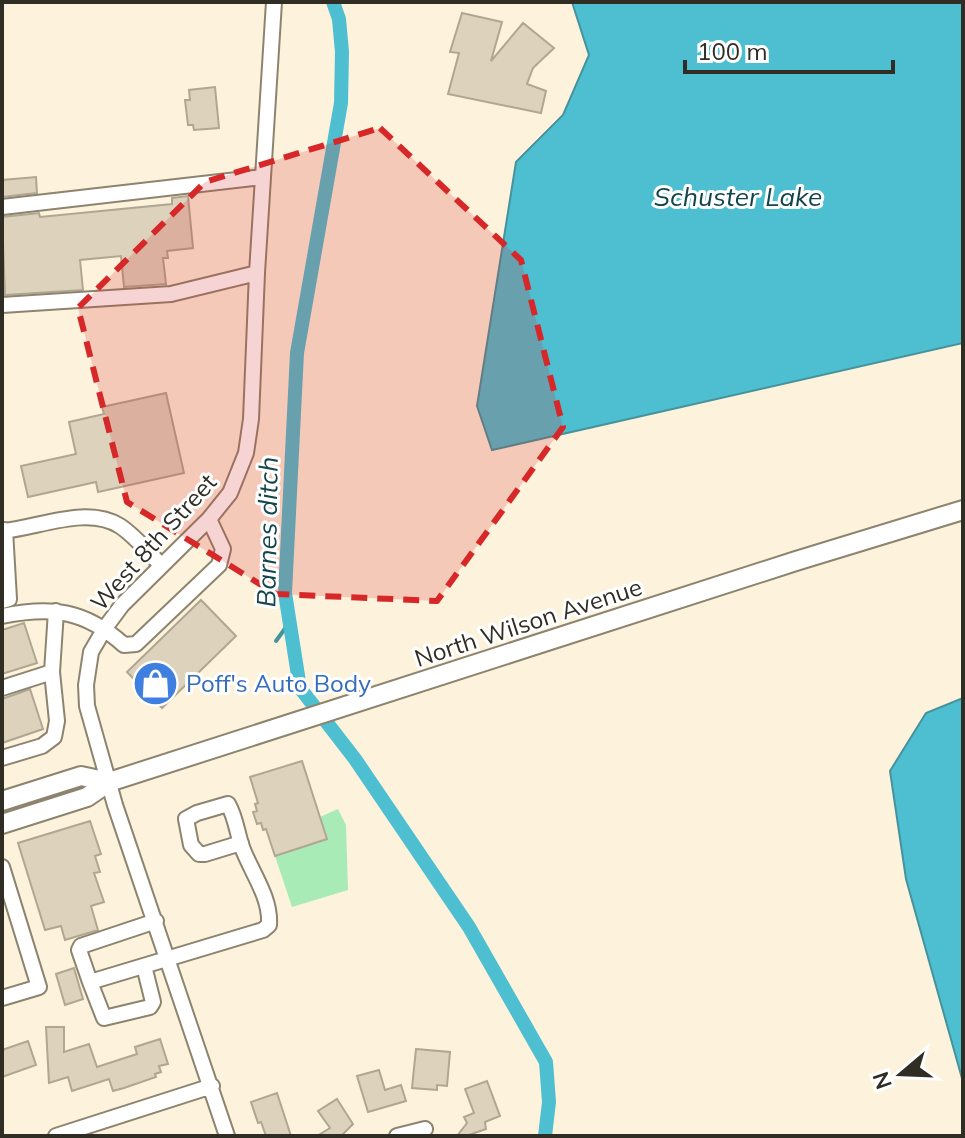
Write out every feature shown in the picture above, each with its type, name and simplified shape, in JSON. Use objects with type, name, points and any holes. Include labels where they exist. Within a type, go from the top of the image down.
[{"type":"main road","name":"North Wilson Avenue","points":[[2,824],[87,797],[109,782],[963,510]]},
{"type":"main road","name":"North Wilson Avenue","points":[[2,801],[81,776],[109,782]]},
{"type":"street","name":"West 8th Street","points":[[227,1136],[109,782],[86,695],[91,652],[105,628],[122,605],[209,519],[230,493],[246,453],[251,419],[274,2]]},
{"type":"street","points":[[2,207],[263,177]]},
{"type":"street","points":[[2,305],[171,294],[257,273]]},
{"type":"street","points":[[2,601],[9,599],[3,530],[69,519],[98,518],[118,525],[161,565]]},
{"type":"street","points":[[2,616],[34,610],[71,613],[105,628],[124,645],[136,644],[219,565],[223,549],[209,519]]},
{"type":"street","points":[[2,758],[42,746],[54,737],[57,721],[52,672],[56,611]]},
{"type":"street","points":[[2,688],[52,672]]},
{"type":"street","points":[[90,982],[263,930],[269,925],[267,906],[241,843]]},
{"type":"street","points":[[2,867],[39,987],[2,998]]},
{"type":"street","points":[[144,966],[153,1002],[150,1007],[104,1018],[79,950],[81,946],[156,921]]},
{"type":"street","points":[[56,1136],[212,1086]]},
{"type":"street","points":[[397,1136],[425,1129],[419,1136]]},
{"type":"highlighted area","points":[[380,128],[521,260],[563,427],[437,601],[276,594],[127,502],[78,308],[205,182]]},
{"type":"green space","points":[[338,809],[346,825],[348,890],[292,907],[275,856],[327,839],[320,817]]},
{"type":"water","name":"Schuster Lake","points":[[572,2],[963,2],[963,343],[492,450],[477,406],[516,162],[563,115],[589,55]]},
{"type":"water","points":[[963,698],[963,1082],[906,879],[890,771],[926,713]]},
{"type":"building","points":[[462,13],[502,22],[491,61],[523,23],[554,48],[533,68],[527,84],[546,91],[541,113],[448,94],[459,53],[450,52]]},
{"type":"building","points":[[215,87],[219,128],[194,130],[193,125],[188,125],[185,100],[190,100],[189,90]]},
{"type":"building","points":[[36,177],[37,193],[2,197],[2,180]]},
{"type":"building","points":[[188,196],[193,248],[167,251],[168,258],[163,258],[166,284],[124,287],[121,256],[80,260],[83,290],[5,295],[2,217],[39,213],[40,217],[172,204],[172,198]]},
{"type":"building","points":[[166,393],[184,473],[98,492],[96,482],[28,497],[21,466],[76,454],[69,422],[104,414],[102,407]]},
{"type":"building","points":[[201,600],[236,636],[162,708],[127,672]]},
{"type":"building","points":[[24,623],[37,663],[2,674],[2,630]]},
{"type":"building","points":[[30,689],[43,729],[2,743],[2,699]]},
{"type":"building","points":[[302,761],[327,839],[275,856],[266,829],[263,830],[261,823],[257,824],[253,812],[257,811],[255,804],[258,803],[250,777]]},
{"type":"building","points":[[90,821],[101,854],[95,856],[100,872],[94,873],[104,902],[91,906],[98,930],[65,940],[61,926],[45,930],[18,843]]},
{"type":"building","points":[[74,968],[83,999],[65,1005],[56,974]]},
{"type":"building","points":[[46,1027],[64,1027],[64,1052],[89,1044],[97,1067],[137,1054],[135,1047],[160,1039],[168,1064],[159,1066],[161,1072],[155,1074],[156,1077],[124,1088],[113,1091],[109,1079],[72,1091],[68,1077],[49,1083]]},
{"type":"building","points":[[28,1041],[36,1065],[2,1077],[2,1050]]},
{"type":"building","points":[[416,1049],[450,1052],[447,1086],[437,1085],[437,1090],[412,1088]]},
{"type":"building","points":[[379,1070],[385,1090],[401,1085],[406,1101],[368,1112],[357,1076]]},
{"type":"building","points":[[487,1081],[500,1116],[485,1122],[486,1129],[457,1136],[467,1123],[464,1117],[474,1113],[465,1089]]},
{"type":"building","points":[[277,1093],[291,1136],[266,1136],[251,1102]]},
{"type":"building","points":[[337,1099],[353,1124],[341,1136],[317,1136],[330,1128],[318,1111]]},
{"type":"waterway","name":"Barnes ditch","points":[[333,2],[339,19],[342,52],[341,103],[297,353],[285,593],[300,688],[355,759],[469,927],[546,1062],[549,1102],[545,1136]]},
{"type":"waterway","points":[[276,641],[289,623]]},
{"type":"place","name":"Poff's Auto Body","points":[[155,683]]}]
